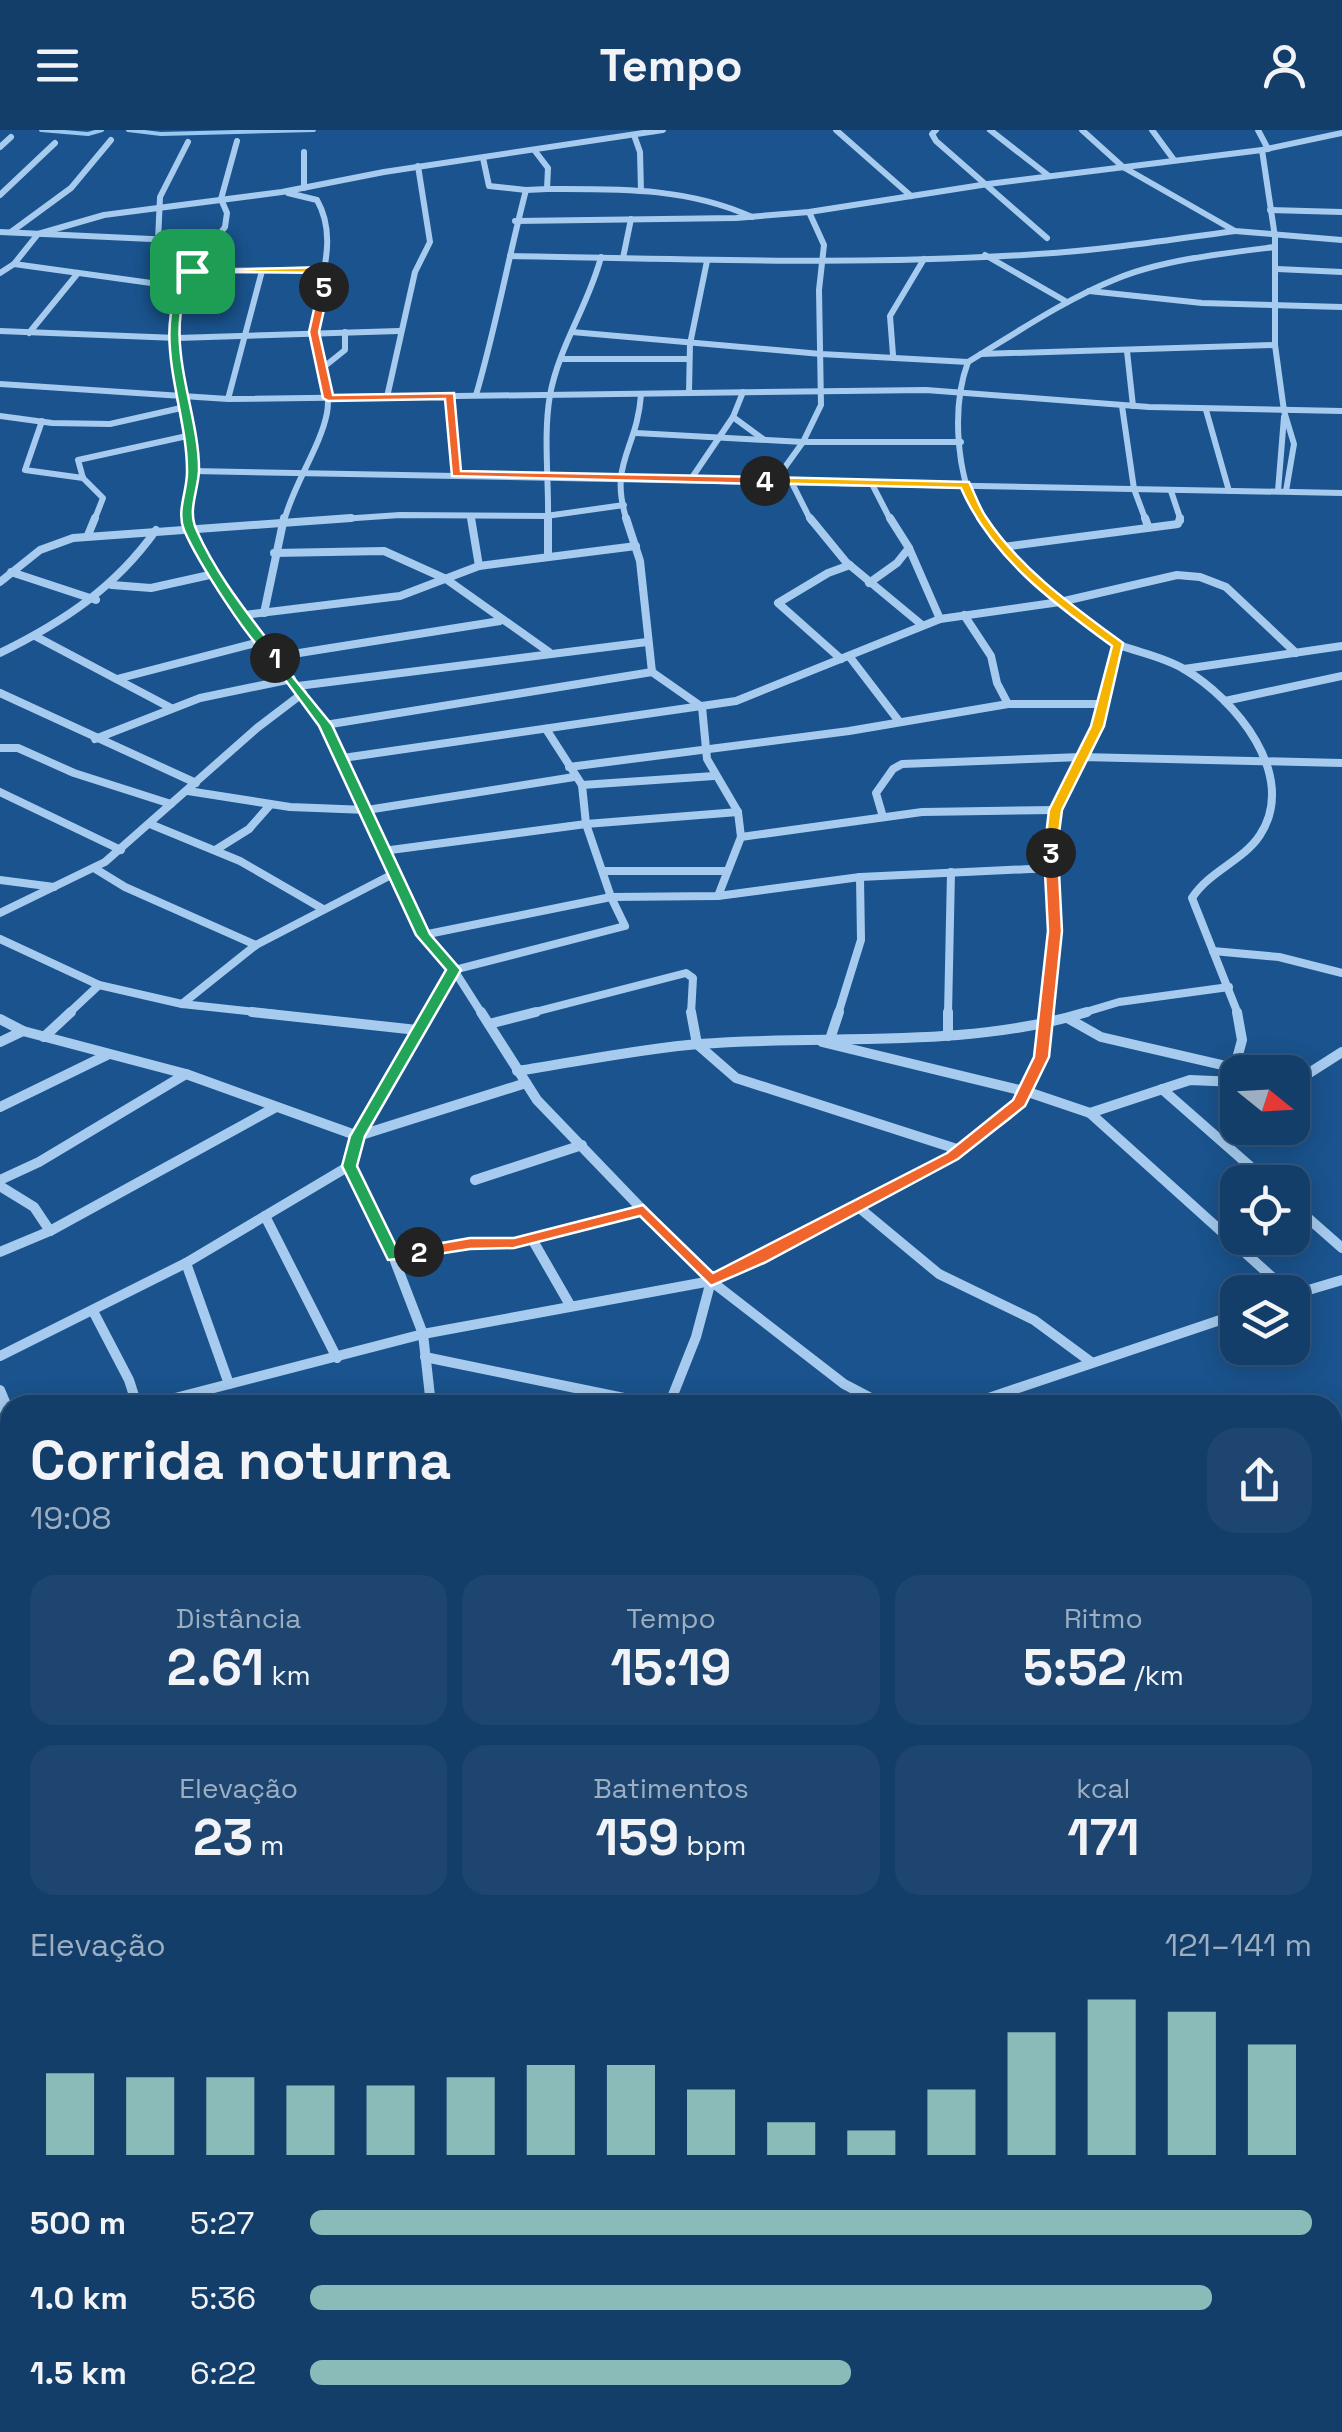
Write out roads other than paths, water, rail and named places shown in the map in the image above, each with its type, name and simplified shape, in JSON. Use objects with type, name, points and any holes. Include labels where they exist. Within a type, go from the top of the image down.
[{"type":"street","points":[[0,273],[14,264],[38,234],[104,215],[282,192],[418,166],[664,130]]},
{"type":"street","points":[[836,130],[911,196]]},
{"type":"street","points":[[936,130],[932,134],[936,140],[1047,238]]},
{"type":"street","points":[[990,130],[1049,176]]},
{"type":"street","points":[[1082,130],[1123,167],[1236,231]]},
{"type":"street","points":[[1152,130],[1174,160]]},
{"type":"street","points":[[1258,130],[1265,150],[1275,237],[1275,345],[1284,411],[1282,490]]},
{"type":"street","points":[[516,221],[752,217],[809,212],[988,184],[1265,150],[1342,133]]},
{"type":"street","points":[[634,135],[640,152],[641,191]]},
{"type":"street","points":[[0,147],[11,137]]},
{"type":"street","points":[[10,232],[71,188],[111,140]]},
{"type":"street","points":[[237,141],[221,198],[226,220],[216,242],[180,287],[176,338],[180,403],[193,472],[187,500],[188,526],[214,574],[325,725],[423,935],[454,970],[526,1084],[711,1281],[844,1384],[865,1395]]},
{"type":"street","points":[[0,195],[55,142]]},
{"type":"street","points":[[158,241],[160,197],[165,180],[188,142]]},
{"type":"street","points":[[535,151],[548,168],[547,189]]},
{"type":"street","points":[[304,152],[304,188]]},
{"type":"street","points":[[482,158],[489,186],[641,191],[720,201],[752,217]]},
{"type":"street","points":[[387,396],[415,272],[430,242],[418,166]]},
{"type":"street","points":[[476,395],[501,310],[503,279],[526,190]]},
{"type":"street","points":[[264,613],[281,523],[299,475],[323,429],[328,398],[314,332],[325,270],[321,204],[282,192]]},
{"type":"street","points":[[1270,210],[1342,212]]},
{"type":"street","points":[[775,481],[818,416],[822,234],[809,212]]},
{"type":"street","points":[[623,258],[631,220]]},
{"type":"street","points":[[510,256],[707,261],[924,259],[1111,248],[1236,231],[1342,240]]},
{"type":"street","points":[[0,232],[216,242]]},
{"type":"street","points":[[1237,1055],[1242,1023],[1192,898],[1210,875],[1262,832],[1271,785],[1266,759],[1225,701],[1184,669],[1119,645],[1060,602],[1003,547],[979,516],[965,485],[958,391],[968,362],[1088,290],[1142,270],[1275,247]]},
{"type":"street","points":[[984,255],[1067,302]]},
{"type":"street","points":[[548,555],[546,516],[552,476],[550,396],[577,314],[592,292],[601,258]]},
{"type":"street","points":[[893,354],[890,316],[924,259]]},
{"type":"street","points":[[689,392],[690,344],[707,261]]},
{"type":"street","points":[[14,264],[180,287]]},
{"type":"street","points":[[1277,269],[1342,272]]},
{"type":"street","points":[[228,399],[262,270]]},
{"type":"street","points":[[192,271],[325,270]]},
{"type":"street","points":[[29,333],[78,273]]},
{"type":"street","points":[[1088,290],[1202,303],[1342,308]]},
{"type":"street","points":[[0,331],[176,338],[399,331]]},
{"type":"street","points":[[320,370],[345,350],[345,332]]},
{"type":"street","points":[[572,332],[690,344],[822,354],[893,354],[968,362]]},
{"type":"street","points":[[980,354],[1275,345]]},
{"type":"street","points":[[1127,352],[1132,406]]},
{"type":"street","points":[[563,359],[690,360]]},
{"type":"street","points":[[0,384],[180,403],[820,388],[958,391],[1206,410],[1342,412]]},
{"type":"street","points":[[690,479],[733,417],[743,392]]},
{"type":"street","points":[[642,395],[636,434],[618,477],[618,493],[636,546],[652,672]]},
{"type":"street","points":[[450,396],[456,474]]},
{"type":"street","points":[[0,416],[110,424],[180,403]]},
{"type":"street","points":[[1122,406],[1134,490],[1148,526]]},
{"type":"street","points":[[1206,410],[1229,490]]},
{"type":"street","points":[[733,417],[764,439]]},
{"type":"street","points":[[42,422],[25,470],[83,478]]},
{"type":"street","points":[[636,434],[803,442],[961,442]]},
{"type":"street","points":[[88,535],[103,498],[83,478],[76,462],[80,458],[187,436]]},
{"type":"street","points":[[193,472],[1342,493]]},
{"type":"street","points":[[792,481],[801,509],[850,566],[922,626]]},
{"type":"street","points":[[872,484],[909,548],[940,619]]},
{"type":"street","points":[[1003,547],[1181,522],[1171,490]]},
{"type":"street","points":[[1,581],[33,551],[48,543],[88,535],[400,514],[546,516],[624,505]]},
{"type":"street","points":[[471,516],[478,566]]},
{"type":"street","points":[[0,653],[96,600],[156,530]]},
{"type":"street","points":[[244,616],[400,596],[478,566],[636,546]]},
{"type":"street","points":[[869,583],[897,564],[909,548]]},
{"type":"street","points":[[274,553],[375,550],[446,579],[550,652]]},
{"type":"street","points":[[850,566],[828,573],[778,603],[845,658],[898,720]]},
{"type":"street","points":[[12,572],[96,600]]},
{"type":"street","points":[[112,585],[151,588],[214,574]]},
{"type":"street","points":[[343,758],[702,707],[754,696],[940,619],[1060,602],[1177,574],[1200,577],[1235,594],[1296,653]]},
{"type":"street","points":[[964,616],[991,656],[997,683],[1008,704]]},
{"type":"street","points":[[274,658],[501,621]]},
{"type":"street","points":[[36,636],[171,708]]},
{"type":"street","points":[[116,679],[263,642]]},
{"type":"street","points":[[95,738],[200,698],[647,642]]},
{"type":"street","points":[[187,1395],[423,1334],[711,1281],[759,1260],[960,1150],[1008,1114],[1028,1092],[1042,1057],[1055,931],[1051,868],[1056,810],[1105,704],[1119,645]]},
{"type":"street","points":[[1184,669],[1342,646]]},
{"type":"street","points":[[325,725],[652,672],[702,707],[706,748],[714,776],[738,812],[741,836],[718,896]]},
{"type":"street","points":[[1225,701],[1342,676]]},
{"type":"street","points":[[0,913],[94,868],[121,850],[297,686]]},
{"type":"street","points":[[0,693],[196,783]]},
{"type":"street","points":[[188,791],[270,805],[367,810],[706,748],[849,732],[898,720],[1008,704],[1105,704]]},
{"type":"street","points":[[430,1395],[423,1334],[393,1256],[350,1166],[358,1136],[454,970],[625,926],[586,824],[582,785],[546,729]]},
{"type":"street","points":[[0,748],[18,748],[74,772],[172,804]]},
{"type":"street","points":[[883,817],[876,793],[896,766],[1081,758],[1342,763]]},
{"type":"street","points":[[582,785],[714,776]]},
{"type":"street","points":[[0,792],[121,850]]},
{"type":"street","points":[[217,849],[249,829],[270,805]]},
{"type":"street","points":[[741,836],[883,817],[990,808],[1056,810]]},
{"type":"street","points":[[382,851],[586,824],[738,812]]},
{"type":"street","points":[[150,824],[217,849],[277,878],[323,909]]},
{"type":"street","points":[[94,868],[125,887],[256,945]]},
{"type":"street","points":[[423,935],[611,897],[718,896],[860,876],[1051,868]]},
{"type":"street","points":[[604,871],[727,871]]},
{"type":"street","points":[[948,1036],[952,872]]},
{"type":"street","points":[[182,1004],[256,945],[392,874]]},
{"type":"street","points":[[830,1039],[861,940],[860,876]]},
{"type":"street","points":[[0,880],[54,887]]},
{"type":"street","points":[[0,939],[100,985],[182,1004],[417,1030]]},
{"type":"street","points":[[1213,951],[1279,957],[1342,973]]},
{"type":"street","points":[[489,1024],[680,972],[693,978],[691,1020],[697,1044],[722,1068],[750,1085],[960,1150]]},
{"type":"street","points":[[44,1037],[100,985]]},
{"type":"street","points":[[516,1071],[697,1044],[948,1036],[1044,1025],[1119,1002],[1177,998],[1229,987]]},
{"type":"street","points":[[0,1019],[24,1032],[186,1074],[358,1136],[526,1084]]},
{"type":"street","points":[[1068,1019],[1100,1036],[1220,1064]]},
{"type":"street","points":[[0,1042],[24,1032]]},
{"type":"street","points":[[814,1039],[875,1058],[1028,1092],[1090,1114],[1272,1275]]},
{"type":"street","points":[[1310,1072],[1342,1052]]},
{"type":"street","points":[[0,1106],[108,1055]]},
{"type":"street","points":[[50,1231],[26,1200],[0,1183],[186,1074]]},
{"type":"street","points":[[1090,1114],[1190,1080],[1220,1081]]},
{"type":"street","points":[[1162,1089],[1249,1165]]},
{"type":"street","points":[[0,1252],[50,1231],[276,1107]]},
{"type":"street","points":[[475,1180],[582,1145]]},
{"type":"street","points":[[0,1356],[186,1263],[350,1166]]},
{"type":"street","points":[[857,1206],[939,1274],[1034,1320],[1091,1362]]},
{"type":"street","points":[[393,1256],[532,1239],[643,1210]]},
{"type":"street","points":[[265,1216],[337,1358]]},
{"type":"street","points":[[1310,1220],[1342,1248]]},
{"type":"street","points":[[532,1239],[570,1305]]},
{"type":"street","points":[[186,1263],[229,1384]]},
{"type":"street","points":[[1310,1289],[1342,1280]]},
{"type":"street","points":[[673,1395],[696,1337],[711,1281]]},
{"type":"street","points":[[93,1311],[134,1395]]},
{"type":"street","points":[[997,1395],[1220,1320]]},
{"type":"street","points":[[425,1356],[610,1395]]},
{"type":"waterway","points":[[41,130],[88,134],[102,130]]},
{"type":"waterway","points":[[128,130],[161,134],[314,130]]}]
